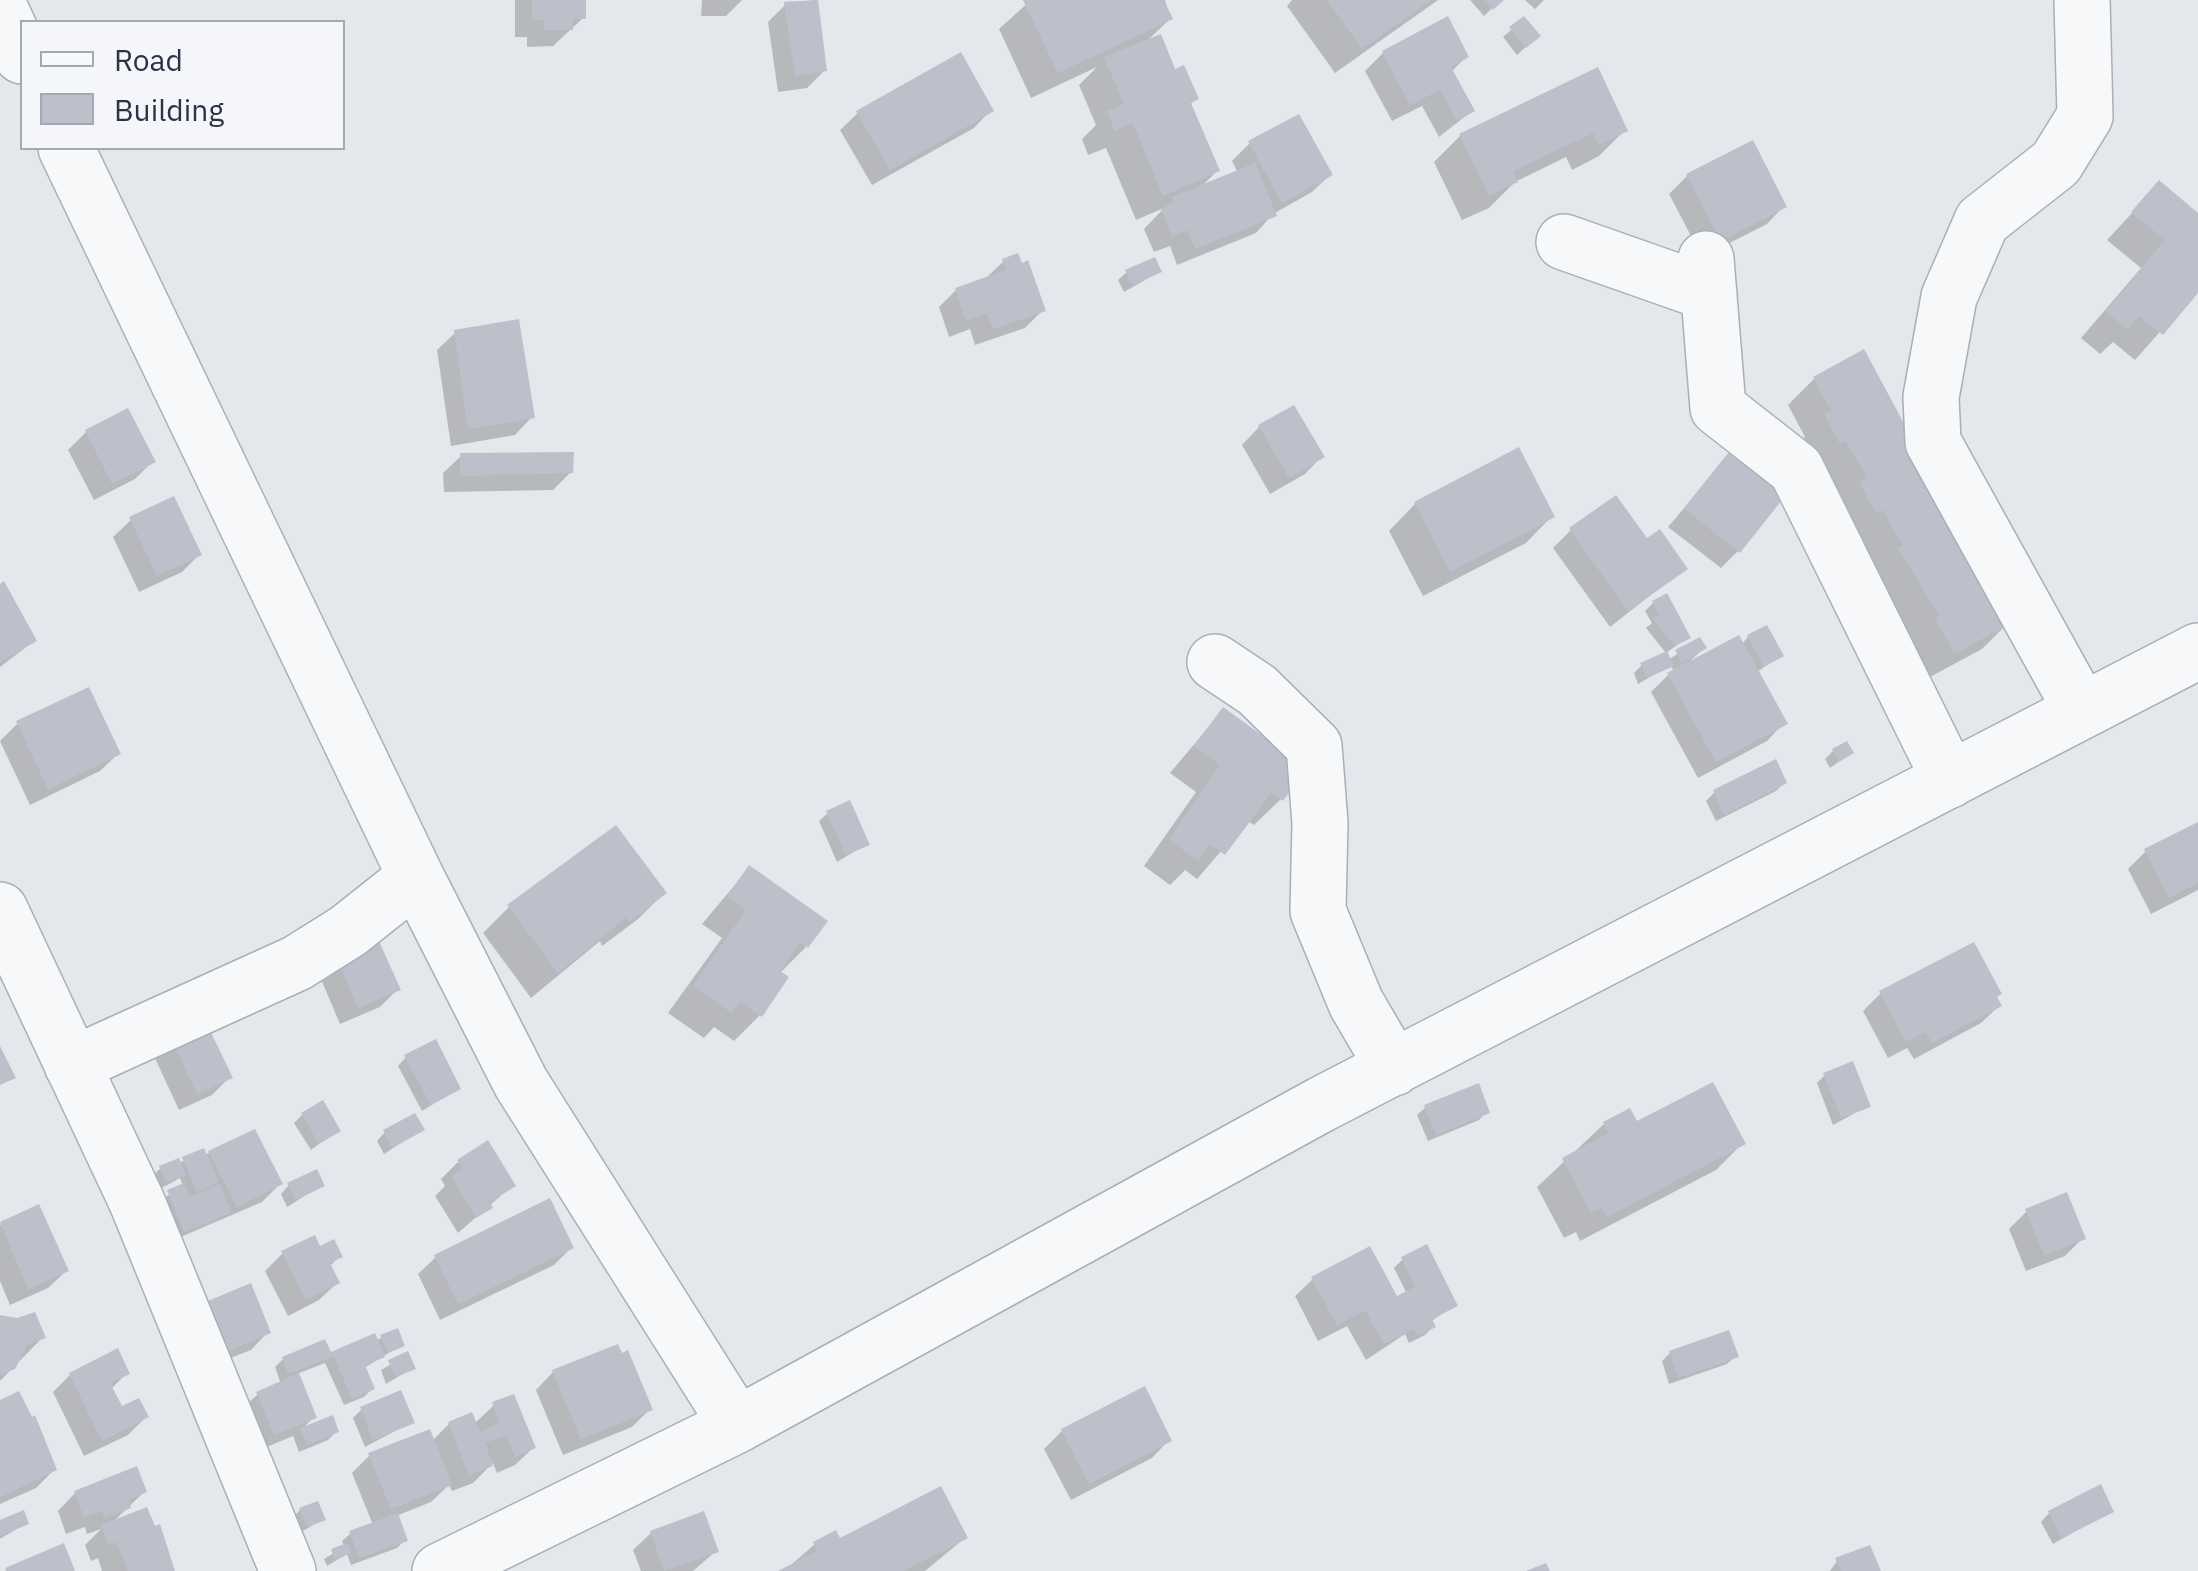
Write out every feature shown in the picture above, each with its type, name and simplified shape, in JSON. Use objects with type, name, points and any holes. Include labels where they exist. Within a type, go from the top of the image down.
[{"type":"street","points":[[2082,0],[2085,116],[2056,163],[1982,222],[1949,298],[1931,398],[1934,442],[2082,711]]},
{"type":"street","points":[[0,9],[20,52]]},
{"type":"street","points":[[67,150],[416,878],[521,1083],[737,1425]]},
{"type":"street","points":[[1564,242],[1707,276],[1718,408],[1796,469],[1950,780]]},
{"type":"street","points":[[440,1571],[737,1425],[1394,1068],[2198,651]]},
{"type":"street","points":[[1215,662],[1257,690],[1314,746],[1320,823],[1318,911],[1356,1003],[1394,1068]]},
{"type":"street","points":[[72,1065],[297,963],[348,931],[416,878]]},
{"type":"street","points":[[0,910],[137,1202],[288,1571]]},
{"type":"building","points":[[532,0],[586,0],[586,19],[573,19],[573,30],[544,30],[544,20],[532,20]]},
{"type":"building","points":[[818,0],[827,71],[795,76],[784,2]]},
{"type":"building","points":[[1023,0],[1164,0],[1173,19],[1058,73]]},
{"type":"building","points":[[1327,0],[1431,0],[1362,49]]},
{"type":"building","points":[[1485,0],[1504,0],[1493,10]]},
{"type":"building","points":[[1448,16],[1469,57],[1451,67],[1475,111],[1457,121],[1440,90],[1410,105],[1382,51]]},
{"type":"building","points":[[1524,16],[1541,36],[1526,48],[1509,27]]},
{"type":"building","points":[[1161,34],[1175,69],[1184,65],[1199,99],[1191,103],[1220,171],[1163,196],[1133,123],[1115,131],[1107,111],[1124,104],[1104,57]]},
{"type":"building","points":[[961,52],[994,111],[890,170],[856,111]]},
{"type":"building","points":[[1598,67],[1628,131],[1599,145],[1593,133],[1513,171],[1518,182],[1489,196],[1459,134]]},
{"type":"building","points":[[1299,114],[1333,175],[1282,203],[1248,141]]},
{"type":"building","points":[[1753,140],[1787,207],[1720,241],[1686,174]]},
{"type":"building","points":[[1255,163],[1277,216],[1195,249],[1187,230],[1172,236],[1161,209],[1174,203],[1172,197]]},
{"type":"building","points":[[2159,180],[2198,213],[2198,293],[2163,335],[2139,316],[2128,330],[2106,311],[2165,240],[2131,212]]},
{"type":"building","points":[[1018,253],[1022,263],[1028,260],[1046,311],[993,329],[987,313],[966,321],[955,288],[1006,270],[1002,259]]},
{"type":"building","points":[[1155,257],[1162,272],[1132,285],[1125,270]]},
{"type":"building","points":[[519,319],[535,418],[468,429],[454,330]]},
{"type":"building","points":[[1864,349],[2011,623],[1958,652],[1953,651],[1935,618],[1939,615],[1898,548],[1903,546],[1883,510],[1876,513],[1859,482],[1867,478],[1846,441],[1840,444],[1824,414],[1831,411],[1813,377]]},
{"type":"building","points":[[1294,405],[1325,457],[1289,478],[1258,425]]},
{"type":"building","points":[[128,408],[156,462],[112,484],[85,430]]},
{"type":"building","points":[[1737,442],[1793,486],[1740,553],[1684,508]]},
{"type":"building","points":[[1519,447],[1555,517],[1450,572],[1414,502]]},
{"type":"building","points":[[574,452],[573,473],[460,476],[460,453]]},
{"type":"building","points":[[1616,495],[1647,538],[1660,529],[1688,569],[1628,611],[1569,528]]},
{"type":"building","points":[[174,496],[202,555],[157,576],[129,517]]},
{"type":"building","points":[[4,581],[37,641],[0,662],[0,584]]},
{"type":"building","points":[[1667,593],[1691,638],[1675,646],[1652,618],[1659,615],[1652,601]]},
{"type":"building","points":[[1767,625],[1784,656],[1764,667],[1747,635]]},
{"type":"building","points":[[1739,635],[1788,724],[1716,762],[1667,673]]},
{"type":"building","points":[[1700,637],[1707,648],[1682,663],[1675,650]]},
{"type":"building","points":[[1667,651],[1674,666],[1647,678],[1640,663]]},
{"type":"building","points":[[89,687],[121,754],[48,789],[16,721]]},
{"type":"building","points":[[1223,707],[1307,768],[1283,801],[1271,793],[1225,855],[1210,844],[1198,861],[1169,839],[1220,765],[1194,746]]},
{"type":"building","points":[[1847,741],[1854,753],[1839,762],[1832,749]]},
{"type":"building","points":[[1776,759],[1787,783],[1724,815],[1713,790]]},
{"type":"building","points":[[850,800],[870,845],[846,855],[826,811]]},
{"type":"building","points":[[2198,822],[2198,883],[2169,898],[2144,849]]},
{"type":"building","points":[[616,825],[667,893],[629,922],[627,917],[558,973],[507,905]]},
{"type":"building","points":[[749,865],[828,921],[808,948],[800,942],[780,971],[789,977],[762,1017],[740,1001],[732,1013],[693,986],[746,910],[727,896]]},
{"type":"building","points":[[373,928],[401,990],[358,1008],[331,945]]},
{"type":"building","points":[[1974,942],[2002,994],[1997,997],[2002,1006],[1932,1043],[1926,1032],[1906,1042],[1879,991]]},
{"type":"building","points":[[205,1020],[233,1078],[197,1094],[170,1036]]},
{"type":"building","points":[[436,1039],[461,1089],[431,1105],[404,1055]]},
{"type":"building","points":[[0,1046],[16,1078],[0,1085]]},
{"type":"building","points":[[1853,1061],[1871,1107],[1841,1118],[1823,1073]]},
{"type":"building","points":[[1713,1082],[1746,1144],[1607,1217],[1602,1208],[1591,1213],[1562,1158],[1609,1133],[1603,1122],[1630,1108],[1637,1121]]},
{"type":"building","points":[[1479,1083],[1490,1113],[1436,1135],[1424,1105]]},
{"type":"building","points":[[323,1100],[341,1131],[319,1144],[301,1113]]},
{"type":"building","points":[[415,1113],[425,1130],[392,1148],[383,1130]]},
{"type":"building","points":[[255,1129],[283,1184],[237,1207],[208,1151]]},
{"type":"building","points":[[488,1140],[516,1186],[490,1202],[493,1208],[476,1218],[451,1176],[463,1169],[457,1160]]},
{"type":"building","points":[[204,1148],[219,1182],[197,1192],[182,1157]]},
{"type":"building","points":[[179,1158],[186,1175],[166,1183],[159,1166]]},
{"type":"building","points":[[317,1169],[325,1186],[295,1200],[287,1183]]},
{"type":"building","points":[[184,1183],[190,1197],[220,1184],[231,1213],[184,1232],[167,1190]]},
{"type":"building","points":[[2067,1192],[2086,1239],[2044,1255],[2025,1209]]},
{"type":"building","points":[[550,1198],[574,1248],[458,1304],[434,1255]]},
{"type":"building","points":[[39,1204],[69,1271],[28,1289],[0,1222]]},
{"type":"building","points":[[315,1235],[320,1246],[334,1239],[343,1257],[330,1263],[340,1283],[306,1300],[281,1251]]},
{"type":"building","points":[[1427,1244],[1458,1306],[1432,1319],[1436,1327],[1418,1336],[1414,1329],[1384,1344],[1365,1310],[1337,1325],[1311,1277],[1370,1246],[1397,1296],[1415,1287],[1401,1257]]},
{"type":"building","points":[[251,1283],[271,1333],[228,1351],[208,1301]]},
{"type":"building","points":[[35,1312],[46,1338],[28,1344],[15,1369],[0,1375],[0,1315],[17,1318]]},
{"type":"building","points":[[398,1328],[405,1346],[388,1353],[380,1335]]},
{"type":"building","points":[[1729,1330],[1739,1357],[1678,1378],[1669,1351]]},
{"type":"building","points":[[375,1333],[385,1357],[365,1365],[375,1389],[352,1399],[334,1356],[288,1374],[282,1357],[325,1339],[331,1352]]},
{"type":"building","points":[[618,1344],[622,1353],[628,1350],[653,1410],[581,1439],[552,1370]]},
{"type":"building","points":[[118,1348],[130,1374],[110,1383],[122,1406],[139,1398],[149,1417],[102,1441],[69,1373]]},
{"type":"building","points":[[408,1351],[416,1369],[395,1377],[388,1360]]},
{"type":"building","points":[[299,1373],[317,1418],[274,1435],[256,1392]]},
{"type":"building","points":[[1145,1386],[1172,1441],[1089,1484],[1061,1429]]},
{"type":"building","points":[[401,1390],[415,1423],[373,1440],[360,1407]]},
{"type":"building","points":[[19,1391],[32,1417],[35,1415],[57,1470],[0,1497],[0,1400]]},
{"type":"building","points":[[514,1394],[536,1448],[515,1457],[506,1435],[485,1443],[493,1466],[469,1475],[448,1422],[472,1412],[480,1432],[500,1423],[492,1402]]},
{"type":"building","points":[[333,1415],[339,1432],[307,1445],[300,1428]]},
{"type":"building","points":[[430,1429],[452,1485],[391,1509],[368,1453]]},
{"type":"building","points":[[137,1466],[147,1492],[128,1500],[131,1508],[105,1518],[102,1511],[84,1518],[74,1491]]},
{"type":"building","points":[[2101,1484],[2114,1512],[2062,1538],[2048,1511]]},
{"type":"building","points":[[941,1486],[968,1538],[903,1571],[778,1571],[817,1551],[813,1542],[836,1530],[840,1538]]},
{"type":"building","points":[[318,1501],[326,1520],[307,1527],[299,1508]]},
{"type":"building","points":[[147,1507],[155,1526],[160,1524],[175,1571],[128,1571],[116,1542],[109,1545],[101,1525]]},
{"type":"building","points":[[24,1510],[29,1524],[0,1536],[0,1520]]},
{"type":"building","points":[[704,1511],[719,1552],[664,1571],[650,1531]]},
{"type":"building","points":[[398,1513],[408,1541],[359,1558],[349,1531]]},
{"type":"building","points":[[64,1543],[75,1571],[6,1571],[5,1568]]},
{"type":"building","points":[[347,1543],[351,1553],[335,1560],[331,1549]]},
{"type":"building","points":[[1870,1545],[1881,1571],[1841,1571],[1835,1558]]},
{"type":"building","points":[[1546,1563],[1550,1571],[1526,1571]]}]
